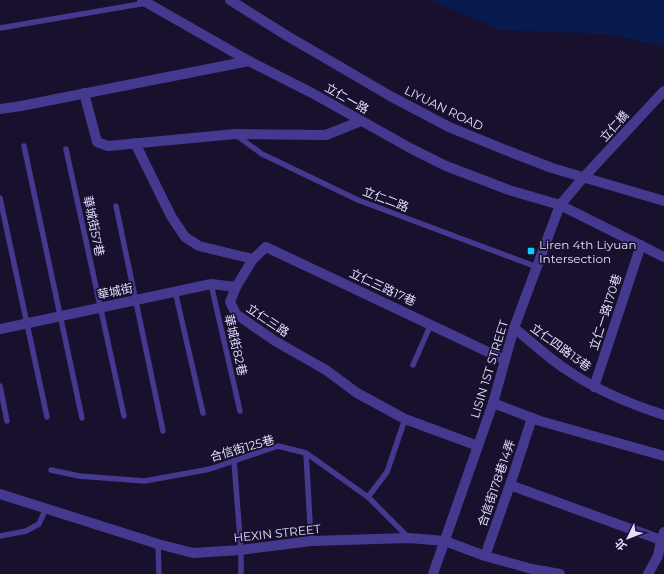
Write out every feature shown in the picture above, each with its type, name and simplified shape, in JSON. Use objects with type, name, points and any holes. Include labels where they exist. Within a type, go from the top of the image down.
[{"type":"street","name":"LIYUAN ROAD","points":[[230,0],[289,37],[424,115],[449,127],[513,153],[583,178],[664,201]]},
{"type":"street","name":"立仁一路","points":[[144,1],[249,61],[312,93],[417,152],[463,173],[509,190],[560,205],[664,257]]},
{"type":"street","points":[[0,109],[249,61]]},
{"type":"street","name":"立仁橋","points":[[583,178],[664,91]]},
{"type":"street","points":[[84,93],[97,142],[108,146],[235,134],[326,135],[361,121]]},
{"type":"street","points":[[135,143],[171,216],[186,238],[199,246],[253,259]]},
{"type":"street","name":"LISIN 1ST STREET","points":[[432,574],[493,403],[514,328],[560,205],[583,178]]},
{"type":"street","name":"立仁一路170巷","points":[[594,386],[641,245]]},
{"type":"street","name":"立仁三路17巷","points":[[253,259],[266,247],[505,360]]},
{"type":"street","name":"立仁三路","points":[[253,259],[236,287],[230,302],[236,314],[275,341],[326,370],[357,393],[405,419],[478,446]]},
{"type":"street","name":"華城街","points":[[0,329],[211,284],[236,287]]},
{"type":"street","name":"立仁四路13巷","points":[[514,328],[557,364],[594,386],[641,407],[664,414]]},
{"type":"street","points":[[493,403],[532,418],[664,456]]},
{"type":"street","name":"合信街178巷14弄","points":[[485,556],[532,418]]},
{"type":"street","points":[[510,485],[662,536],[658,556],[648,574]]},
{"type":"street","name":"HEXIN STREET","points":[[0,494],[158,544],[193,553],[241,550],[312,541],[409,538],[445,541],[531,571],[560,574]]},
{"type":"lane","points":[[0,28],[144,1]]},
{"type":"lane","name":"立仁二路","points":[[235,134],[262,154],[358,200],[537,267]]},
{"type":"lane","points":[[24,146],[82,418]]},
{"type":"lane","name":"華城街57巷","points":[[66,149],[124,416]]},
{"type":"lane","points":[[0,198],[48,417]]},
{"type":"lane","points":[[116,206],[163,432]]},
{"type":"lane","name":"華城街82巷","points":[[211,284],[240,411]]},
{"type":"lane","points":[[175,291],[203,413]]},
{"type":"lane","points":[[413,365],[431,324]]},
{"type":"lane","points":[[0,386],[7,421]]},
{"type":"lane","points":[[368,497],[387,472],[405,419]]},
{"type":"lane","name":"合信街125巷","points":[[51,470],[79,476],[146,481],[210,469],[278,446],[306,452],[368,497],[409,538]]},
{"type":"lane","points":[[306,452],[312,541]]},
{"type":"lane","points":[[234,461],[241,550],[241,574]]},
{"type":"lane","points":[[0,536],[26,531],[39,524],[46,508]]},
{"type":"lane","points":[[158,544],[160,574]]},
{"type":"water","points":[[430,0],[664,0],[664,46],[606,34],[500,30]]},
{"type":"place","name":"Liren 4th Liyuan Intersection","points":[[531,251]]}]
